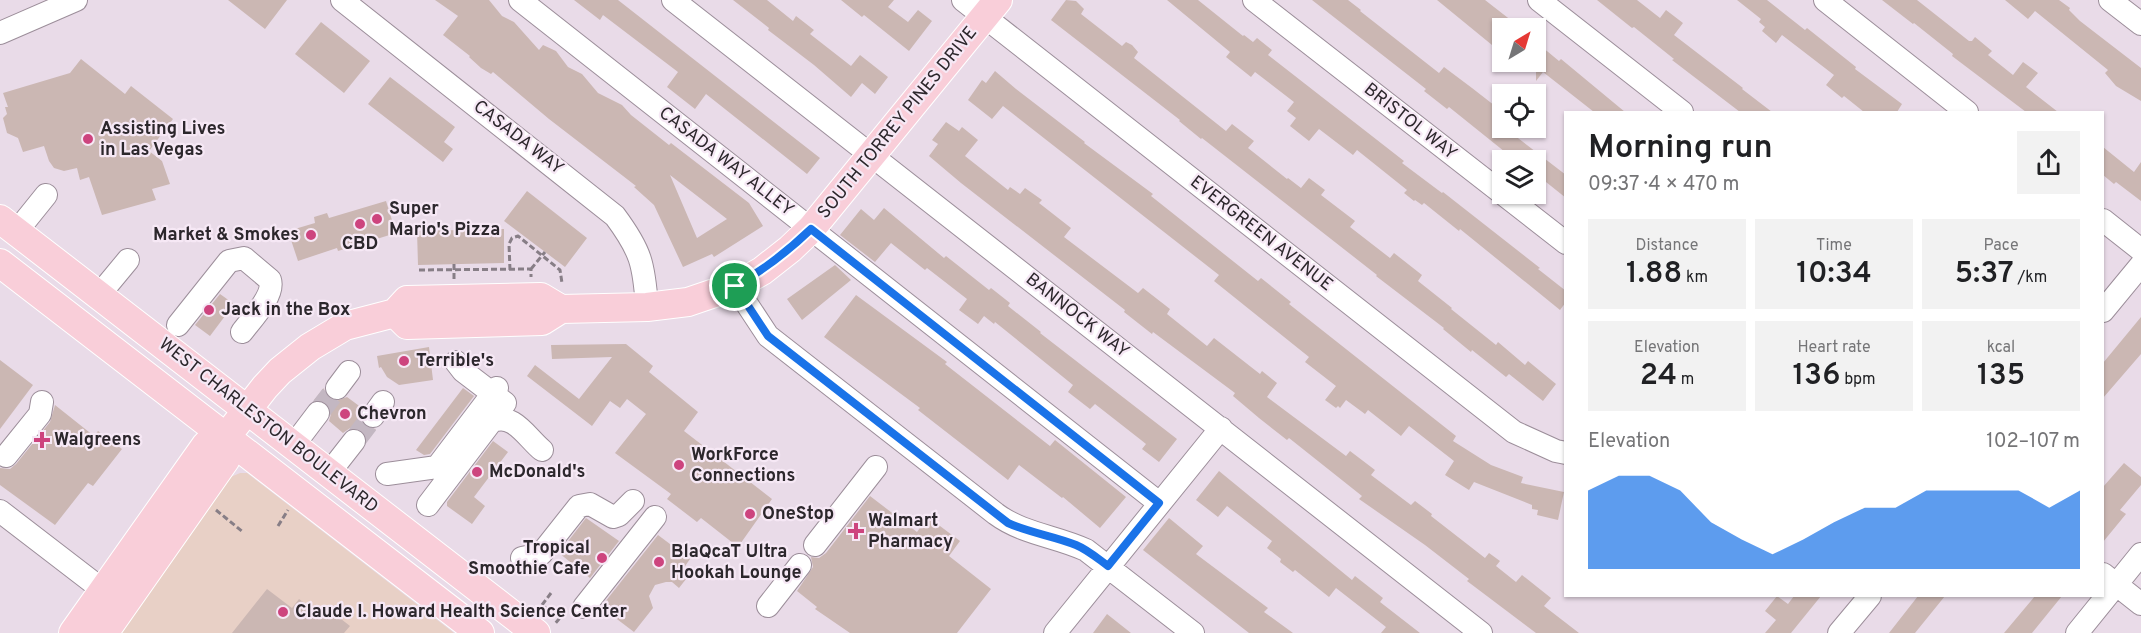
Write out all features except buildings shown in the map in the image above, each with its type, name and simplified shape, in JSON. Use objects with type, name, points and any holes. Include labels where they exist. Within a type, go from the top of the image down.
[{"type":"main road","name":"SOUTH TORREY PINES DRIVE","points":[[73,633],[206,445],[226,437],[280,371],[310,347],[345,326],[395,313],[407,300],[526,291],[541,297],[561,297],[647,307],[687,302],[735,286],[762,271],[811,229],[870,156],[982,6]]},
{"type":"main road","name":"WEST CHARLESTON BOULEVARD","points":[[6,226],[99,295],[328,473],[545,629]]},
{"type":"main road","name":"WEST CHARLESTON BOULEVARD","points":[[0,263],[480,633]]},
{"type":"main road","points":[[440,324],[453,310],[471,310],[526,291]]},
{"type":"main road","name":"SOUTH TORREY PINES DRIVE","points":[[395,313],[407,325],[542,321],[561,297]]},
{"type":"main road","name":"SOUTH TORREY PINES DRIVE","points":[[104,633],[226,459],[226,437]]},
{"type":"main road","points":[[89,633],[105,608],[104,591]]},
{"type":"street","points":[[0,33],[76,0]]},
{"type":"street","name":"CASADA WAY","points":[[342,0],[615,216],[633,241],[641,260],[647,307]]},
{"type":"street","name":"CASADA WAY ALLEY","points":[[520,0],[1159,503]]},
{"type":"street","name":"BANNOCK WAY","points":[[673,0],[1481,633]]},
{"type":"street","name":"BRISTOL WAY","points":[[1254,0],[1564,241]]},
{"type":"street","points":[[1539,0],[1681,111]]},
{"type":"street","points":[[1825,0],[1966,111]]},
{"type":"street","points":[[2110,0],[2141,24]]},
{"type":"street","name":"EVERGREEN AVENUE","points":[[982,6],[1514,432],[1564,453]]},
{"type":"street","points":[[6,226],[46,195]]},
{"type":"street","points":[[2104,221],[2141,250]]},
{"type":"street","points":[[178,325],[229,261],[244,258],[279,287],[269,294],[242,332]]},
{"type":"street","points":[[99,295],[128,260]]},
{"type":"street","points":[[2104,310],[2141,265]]},
{"type":"street","points":[[735,286],[768,336],[996,514],[1021,529],[1086,550],[1190,632]]},
{"type":"street","points":[[428,505],[485,430],[496,420],[502,418],[510,420],[543,449],[495,391],[463,371],[456,362]]},
{"type":"street","points":[[387,474],[437,466],[495,391]]},
{"type":"street","points":[[6,456],[40,414],[42,402]]},
{"type":"street","points":[[292,446],[318,413]]},
{"type":"street","points":[[1055,633],[1221,428]]},
{"type":"street","points":[[328,473],[354,441]]},
{"type":"street","points":[[815,545],[876,467]]},
{"type":"street","points":[[522,558],[542,554],[579,506],[590,504],[613,517],[619,515],[633,501]]},
{"type":"street","points":[[0,511],[104,591]]},
{"type":"street","points":[[584,608],[655,517]]},
{"type":"street","points":[[2141,554],[2110,579],[2141,604]]},
{"type":"street","points":[[768,606],[800,565]]},
{"type":"street","points":[[1839,633],[1869,597]]},
{"type":"street","points":[[2077,633],[2099,597]]},
{"type":"path","points":[[510,270],[509,244],[515,236],[518,236],[560,270],[561,297]]},
{"type":"path","points":[[526,291],[531,269],[543,254]]},
{"type":"path","points":[[419,270],[531,269]]},
{"type":"path","points":[[210,505],[243,532]]},
{"type":"path","points":[[278,526],[290,507]]},
{"type":"path","points":[[545,629],[559,619],[542,605],[551,593]]},
{"type":"shaded area","points":[[240,473],[247,473],[454,633],[118,633],[226,479]]},
{"type":"tunnel","points":[[318,413],[337,388]]},
{"type":"tunnel","points":[[354,441],[373,416]]},
{"type":"place","name":"Assisting Lives in Las Vegas","points":[[88,139]]},
{"type":"place","name":"Super Mario's Pizza","points":[[377,219]]},
{"type":"place","name":"CBD","points":[[360,224]]},
{"type":"place","name":"Market & Smokes","points":[[311,235]]},
{"type":"place","name":"Jack in the Box","points":[[209,310]]},
{"type":"place","name":"Terrible's","points":[[404,361]]},
{"type":"place","name":"Chevron","points":[[345,414]]},
{"type":"place","name":"Walgreens","points":[[42,440]]},
{"type":"place","name":"WorkForce Connections","points":[[679,465]]},
{"type":"place","name":"McDonald's","points":[[477,472]]},
{"type":"place","name":"OneStop","points":[[750,514]]},
{"type":"place","name":"Walmart Pharmacy","points":[[856,531]]},
{"type":"place","name":"Tropical Smoothie Cafe","points":[[602,558]]},
{"type":"place","name":"BlaQcaT Ultra Hookah Lounge","points":[[659,562]]},
{"type":"place","name":"Claude I. Howard Health Science Center","points":[[283,612]]},
{"type":"route","points":[[811,229],[1159,503],[1108,566],[1086,550],[1073,544],[1008,523],[768,336],[735,286],[762,271],[811,229]]}]
